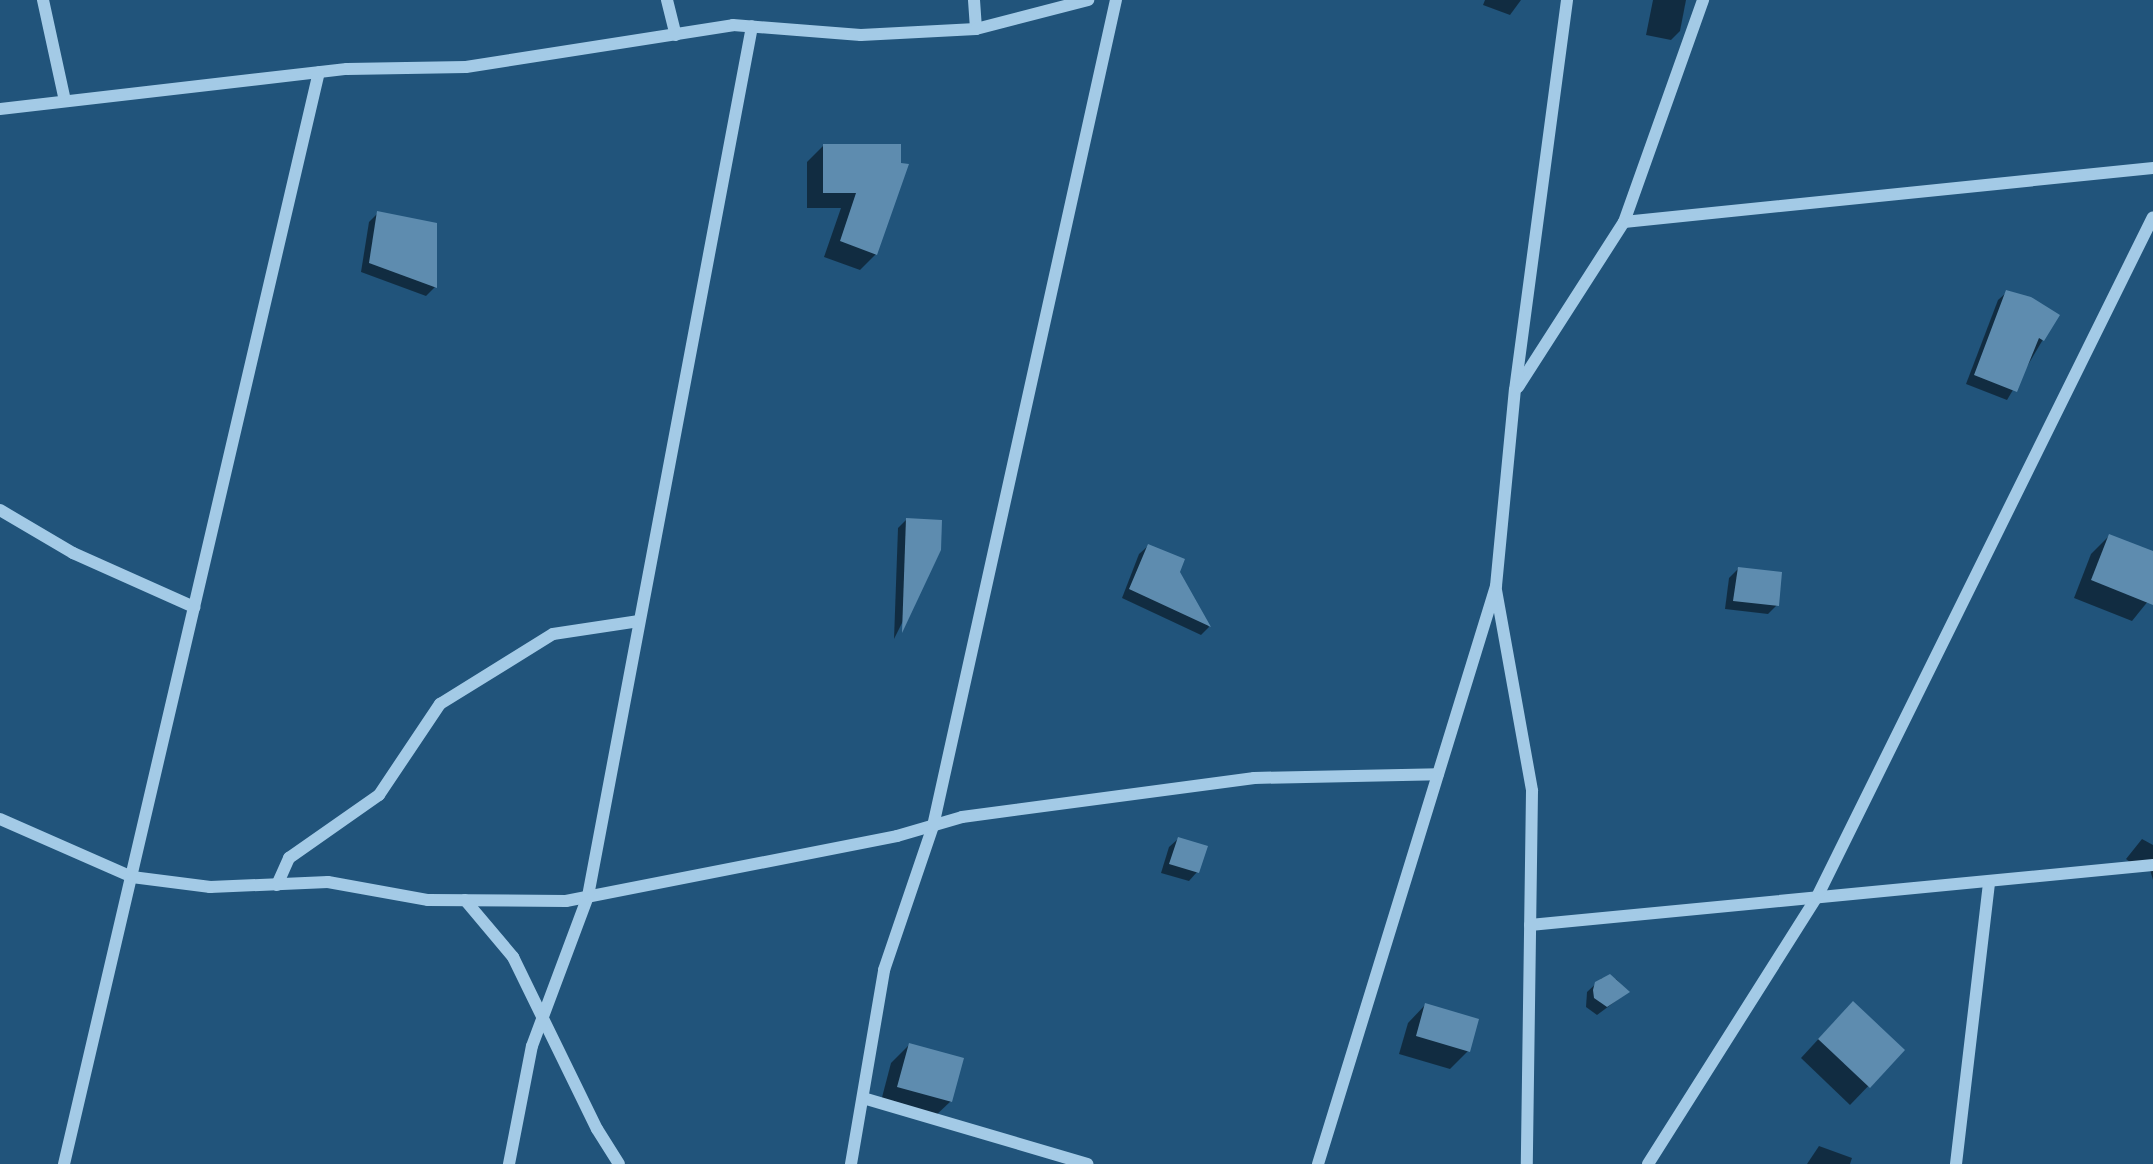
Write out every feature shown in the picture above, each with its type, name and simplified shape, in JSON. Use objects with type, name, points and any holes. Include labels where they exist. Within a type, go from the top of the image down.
[{"type":"street","points":[[43,0],[65,101]]},
{"type":"street","points":[[667,0],[676,35]]},
{"type":"street","points":[[974,0],[976,29]]},
{"type":"street","points":[[0,109],[319,72],[466,67],[733,25],[861,35],[976,29],[1088,0]]},
{"type":"street","points":[[851,1164],[884,970],[933,825],[1116,0]]},
{"type":"street","points":[[1318,1164],[1496,586],[1516,390],[1567,0]]},
{"type":"street","points":[[1516,390],[1624,222],[1703,0]]},
{"type":"street","points":[[509,1164],[519,1098],[542,1017],[588,896],[752,26]]},
{"type":"street","points":[[64,1164],[319,72]]},
{"type":"street","points":[[1624,222],[2153,168]]},
{"type":"street","points":[[1648,1164],[1817,897],[2153,217]]},
{"type":"street","points":[[0,510],[73,552],[194,607]]},
{"type":"street","points":[[1496,586],[1532,791],[1527,1164]]},
{"type":"street","points":[[277,885],[289,858],[379,794],[440,704],[554,634],[639,621]]},
{"type":"street","points":[[0,819],[132,877],[210,887],[328,882],[373,886],[428,900],[566,901],[962,817],[1214,782],[1438,774]]},
{"type":"street","points":[[1530,925],[2153,865]]},
{"type":"street","points":[[1956,1164],[1989,881]]},
{"type":"street","points":[[466,900],[513,957],[619,1164]]},
{"type":"street","points":[[863,1098],[1087,1164]]},
{"type":"building","points":[[823,144],[901,144],[901,163],[909,164],[877,255],[840,241],[856,193],[823,193]]},
{"type":"building","points":[[377,211],[437,223],[437,288],[369,263]]},
{"type":"building","points":[[2006,290],[2031,297],[2060,315],[2044,341],[2039,338],[2017,392],[1974,375]]},
{"type":"building","points":[[906,518],[942,520],[941,550],[902,633]]},
{"type":"building","points":[[2109,534],[2153,551],[2153,605],[2091,580]]},
{"type":"building","points":[[1148,544],[1185,559],[1180,572],[1211,627],[1129,589]]},
{"type":"building","points":[[1738,567],[1782,572],[1779,606],[1733,601]]},
{"type":"building","points":[[1178,837],[1208,846],[1199,873],[1169,864]]},
{"type":"building","points":[[1610,974],[1630,992],[1607,1007],[1594,998],[1593,990],[1595,982]]},
{"type":"building","points":[[1853,1001],[1905,1050],[1870,1088],[1818,1039]]},
{"type":"building","points":[[1425,1003],[1479,1019],[1470,1052],[1416,1036]]},
{"type":"building","points":[[909,1043],[964,1058],[952,1102],[897,1087]]}]
